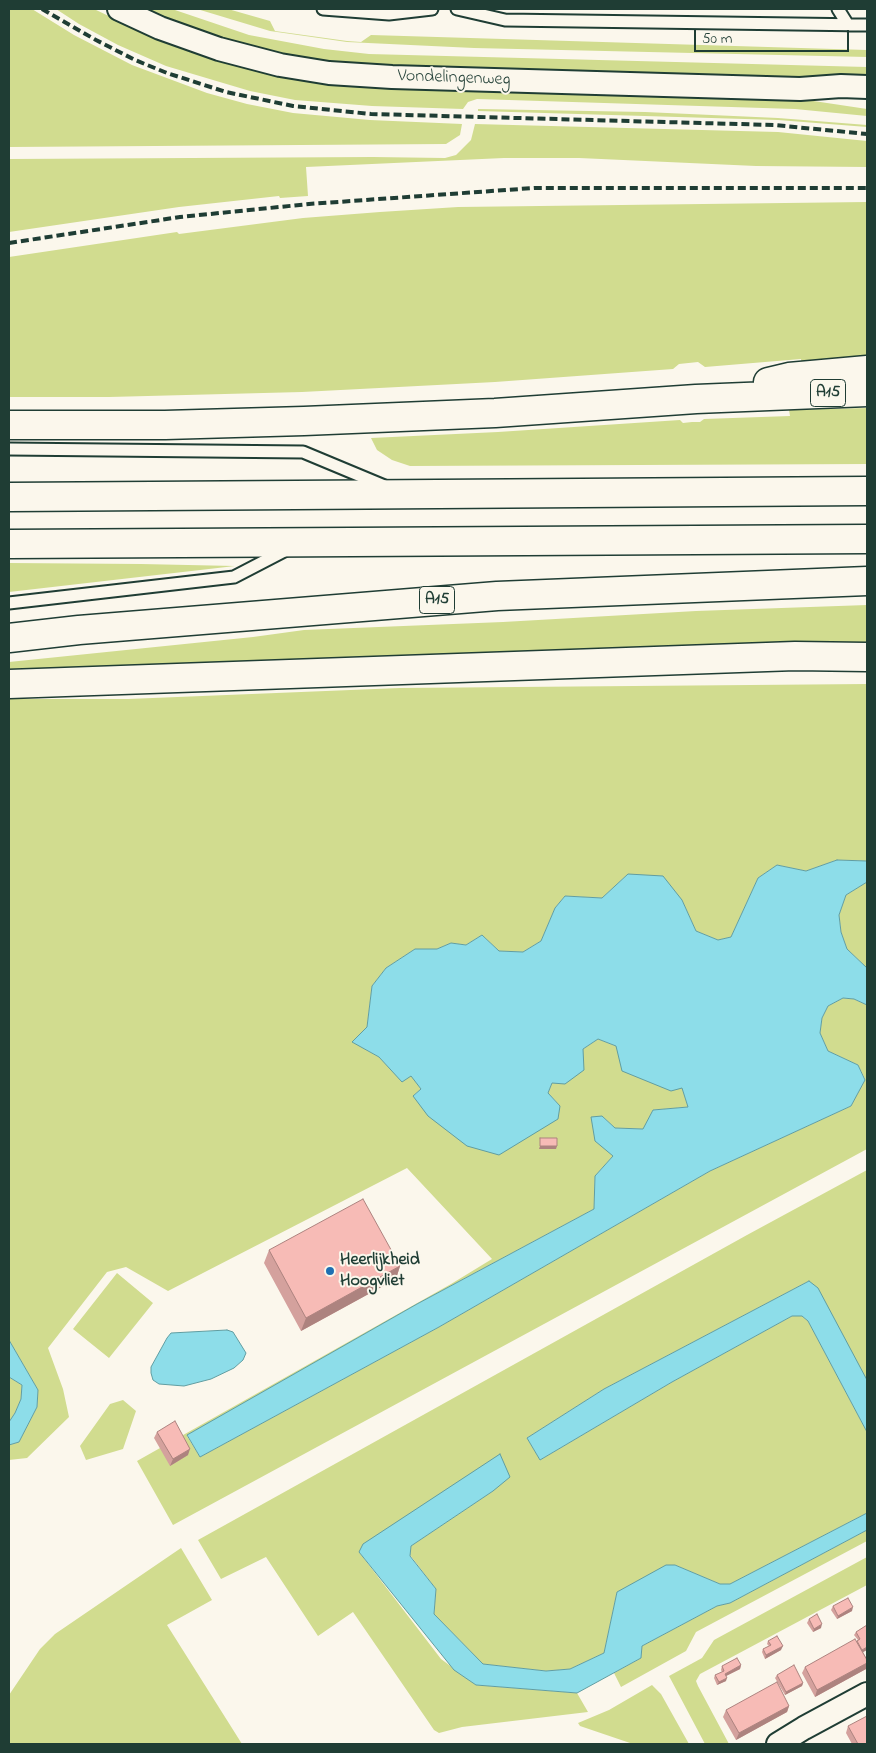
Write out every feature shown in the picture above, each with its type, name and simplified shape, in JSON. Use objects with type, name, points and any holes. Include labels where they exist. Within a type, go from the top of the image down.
[{"type":"highway","name":"A15","points":[[9,425],[166,425],[495,413],[696,399],[788,386],[867,370]]},
{"type":"highway","name":"A15","points":[[788,386],[867,392]]},
{"type":"highway","points":[[9,497],[867,491]]},
{"type":"highway","points":[[9,544],[867,539]]},
{"type":"highway","name":"A15","points":[[9,638],[79,630],[497,596],[867,581]]},
{"type":"highway","points":[[9,684],[775,657],[867,657]]},
{"type":"street","name":"Vondelingenweg","points":[[119,9],[178,35],[219,49],[280,65],[329,73],[419,78],[800,89],[841,86],[867,87]]},
{"type":"street","name":"Vondelingenweg","points":[[800,89],[841,100],[867,102]]},
{"type":"street","points":[[778,1744],[867,1694]]},
{"type":"lane","points":[[323,9],[389,14],[432,9]]},
{"type":"lane","points":[[457,9],[506,20],[867,25]]},
{"type":"lane","points":[[838,9],[848,25]]},
{"type":"lane","points":[[9,449],[303,452],[405,494]]},
{"type":"lane","points":[[9,603],[234,577],[302,542]]},
{"type":"green space","points":[[9,9],[32,9],[74,35],[132,65],[207,93],[247,104],[293,113],[370,120],[462,124],[460,135],[446,144],[9,147]]},
{"type":"green space","points":[[56,9],[94,9],[155,38],[204,56],[253,70],[318,83],[384,88],[807,100],[867,109],[867,116],[795,109],[477,99],[468,102],[463,109],[372,106],[295,100],[250,91],[166,66],[118,45]]},
{"type":"green space","points":[[145,9],[172,9],[249,35],[324,49],[369,54],[867,67],[867,79],[369,65],[322,61],[266,51],[228,40],[188,27]]},
{"type":"green space","points":[[197,9],[228,9],[270,21],[275,31],[347,41],[361,42],[371,35],[867,50],[867,57],[474,48],[347,42],[270,31]]},
{"type":"green space","points":[[478,109],[645,112],[778,118],[867,125],[867,127],[778,120],[478,111]]},
{"type":"green space","points":[[475,124],[778,132],[867,141],[867,167],[756,166],[579,158],[504,158],[306,167],[308,196],[280,198],[279,196],[179,207],[9,232],[9,159],[445,158],[456,155],[471,140]]},
{"type":"green space","points":[[867,202],[867,362],[802,366],[801,359],[705,367],[698,362],[679,364],[673,369],[495,382],[302,392],[109,397],[9,397],[9,257],[177,232],[179,234],[303,218],[458,207]]},
{"type":"green space","points":[[867,408],[867,464],[410,466],[392,460],[377,450],[371,438],[680,420],[683,423],[700,422],[704,419],[790,416],[789,410]]},
{"type":"green space","points":[[9,563],[141,564],[235,566],[9,592]]},
{"type":"green space","points":[[867,605],[867,647],[9,672],[9,662],[304,630],[503,622],[696,611]]},
{"type":"green space","points":[[867,684],[867,861],[837,860],[806,871],[777,865],[758,878],[731,937],[718,940],[696,931],[682,900],[628,874],[602,898],[565,896],[555,908],[541,941],[523,952],[499,951],[482,935],[466,945],[451,943],[437,949],[415,949],[386,968],[372,986],[367,1027],[353,1042],[379,1057],[402,1081],[411,1075],[421,1089],[414,1095],[560,1106],[548,1093],[552,1083],[583,1049],[598,1039],[616,1046],[682,1087],[688,1107],[653,1110],[644,1129],[615,1128],[602,1116],[613,1156],[595,1176],[594,1209],[417,1304],[187,1436],[200,1457],[439,1327],[710,1171],[851,1106],[865,1079],[858,1065],[828,1051],[820,1033],[822,1018],[828,1006],[843,998],[854,999],[867,1005],[867,1149],[173,1525],[137,1461],[492,1259],[407,1168],[168,1291],[126,1267],[107,1272],[48,1348],[63,1389],[69,1417],[27,1458],[9,1460],[9,1445],[19,1442],[37,1407],[38,1390],[9,1340],[9,699],[128,699],[400,688]]},
{"type":"green space","points":[[867,882],[867,968],[847,949],[841,932],[839,915],[846,895]]},
{"type":"green space","points":[[867,1170],[867,1385],[809,1281],[604,1389],[527,1438],[540,1460],[672,1382],[792,1316],[802,1316],[808,1321],[867,1432],[867,1513],[730,1584],[720,1584],[675,1565],[617,1592],[604,1653],[570,1669],[546,1671],[483,1664],[434,1614],[436,1589],[410,1555],[411,1546],[493,1491],[359,1552],[441,1659],[476,1685],[577,1693],[588,1712],[462,1727],[439,1733],[434,1730],[353,1612],[318,1636],[266,1557],[221,1579],[198,1540]]},
{"type":"green space","points":[[117,1273],[153,1303],[109,1358],[73,1329]]},
{"type":"green space","points":[[9,1377],[22,1385],[21,1399],[9,1422]]},
{"type":"green space","points":[[123,1400],[136,1411],[123,1449],[86,1460],[80,1446],[110,1404]]},
{"type":"green space","points":[[867,1530],[867,1541],[696,1632],[686,1651],[621,1687],[614,1673],[641,1658],[642,1646],[717,1606],[730,1603]]},
{"type":"green space","points":[[181,1548],[212,1600],[167,1625],[242,1744],[9,1744],[9,1695],[40,1649],[55,1634]]},
{"type":"green space","points":[[867,1557],[867,1585],[700,1674],[696,1681],[698,1686],[729,1744],[705,1744],[669,1676],[702,1658],[714,1640]]},
{"type":"green space","points":[[652,1685],[661,1694],[689,1744],[633,1744],[580,1726],[578,1723],[609,1710]]},
{"type":"water","points":[[837,860],[867,861],[867,882],[846,895],[839,915],[841,932],[847,949],[867,968],[867,1005],[854,999],[843,998],[828,1006],[822,1018],[820,1033],[828,1051],[858,1065],[865,1080],[851,1106],[710,1171],[439,1327],[200,1457],[187,1435],[417,1304],[594,1209],[595,1176],[613,1156],[595,1141],[591,1117],[602,1116],[615,1128],[643,1129],[653,1110],[688,1107],[682,1088],[671,1091],[622,1071],[616,1046],[598,1039],[583,1049],[584,1070],[565,1084],[552,1083],[548,1093],[560,1106],[558,1119],[499,1155],[467,1146],[428,1116],[413,1096],[421,1089],[411,1076],[402,1082],[379,1057],[352,1042],[367,1027],[372,986],[386,968],[415,949],[437,949],[451,943],[466,945],[482,935],[499,951],[523,952],[541,941],[555,908],[565,896],[602,898],[628,874],[663,876],[682,900],[696,931],[718,940],[731,937],[758,878],[777,865],[806,871]]},
{"type":"water","points":[[809,1281],[818,1288],[867,1380],[867,1432],[808,1321],[802,1316],[792,1316],[672,1382],[540,1460],[527,1438],[604,1389]]},
{"type":"water","points":[[227,1330],[233,1332],[246,1353],[243,1360],[234,1368],[211,1379],[184,1386],[159,1384],[153,1380],[151,1367],[171,1333]]},
{"type":"water","points":[[9,1340],[38,1390],[37,1407],[19,1442],[9,1445],[9,1422],[21,1399],[22,1385],[9,1377]]},
{"type":"water","points":[[500,1454],[510,1477],[493,1491],[411,1546],[410,1556],[436,1589],[434,1614],[483,1664],[546,1671],[570,1669],[604,1653],[617,1592],[666,1565],[675,1565],[720,1584],[730,1584],[867,1513],[867,1530],[730,1603],[717,1606],[642,1646],[641,1658],[577,1693],[476,1685],[454,1670],[359,1552],[363,1544]]},
{"type":"building","points":[[540,1138],[557,1138],[557,1146],[540,1146]]},
{"type":"building","name":"Heerlijkheid Hoogvliet","points":[[363,1199],[400,1266],[306,1318],[269,1250]]},
{"type":"building","points":[[175,1421],[190,1449],[173,1459],[157,1432]]},
{"type":"building","points":[[848,1598],[853,1607],[838,1616],[833,1606]]},
{"type":"building","points":[[817,1614],[822,1624],[814,1629],[809,1619]]},
{"type":"building","points":[[867,1625],[867,1647],[862,1650],[857,1641],[860,1639],[856,1632]]},
{"type":"building","points":[[777,1636],[783,1646],[766,1655],[763,1649],[771,1645],[768,1641]]},
{"type":"building","points":[[855,1639],[867,1663],[817,1690],[805,1667]]},
{"type":"building","points":[[737,1658],[741,1665],[725,1674],[727,1678],[719,1682],[715,1675],[724,1671],[722,1666]]},
{"type":"building","points":[[794,1665],[803,1683],[786,1692],[777,1675]]},
{"type":"building","points":[[777,1682],[789,1706],[739,1733],[726,1710]]},
{"type":"building","points":[[867,1716],[867,1744],[858,1744],[848,1726]]},
{"type":"railway","points":[[42,9],[135,60],[167,73],[226,92],[293,106],[371,114],[774,125],[867,134]]},
{"type":"railway","points":[[9,243],[180,217],[309,204],[534,188],[867,188]]},
{"type":"place","name":"Heerlijkheid Hoogvliet","points":[[330,1271]]}]
